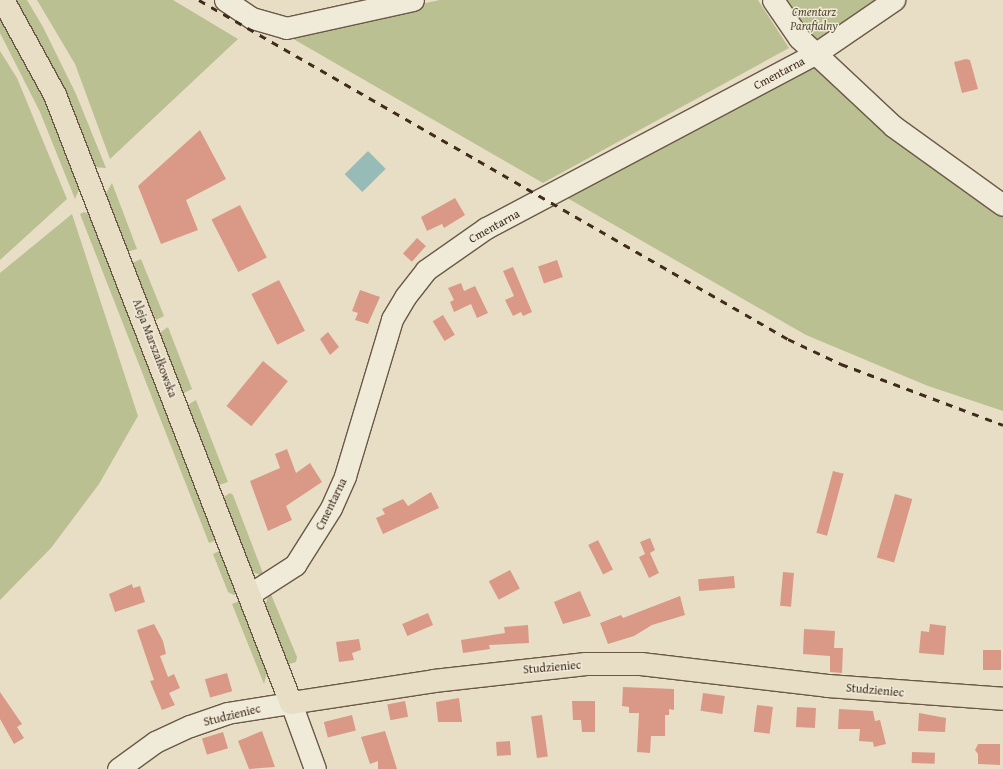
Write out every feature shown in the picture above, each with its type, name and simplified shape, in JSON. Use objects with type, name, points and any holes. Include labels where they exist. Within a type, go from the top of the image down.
[{"type":"main road","name":"Aleja Marszałkowska","points":[[3,0],[55,95],[250,594],[291,703]]},
{"type":"main road","name":"Studzieniec","points":[[291,703],[434,681],[586,664],[641,664],[828,686],[1003,699]]},
{"type":"street","points":[[225,0],[252,18],[286,28],[414,0]]},
{"type":"street","points":[[773,0],[799,38],[893,126],[1003,205]]},
{"type":"street","name":"Cmentarna","points":[[250,594],[295,566],[330,508],[345,476],[392,319],[404,297],[426,270],[486,228],[815,54],[894,0]]},
{"type":"street","points":[[291,703],[315,769]]},
{"type":"street","name":"Studzieniec","points":[[118,769],[155,742],[190,726],[227,713],[291,703]]},
{"type":"green space","points":[[13,0],[27,0],[43,27],[76,94],[106,168],[94,167]]},
{"type":"green space","points":[[37,0],[173,0],[238,39],[110,159],[75,64]]},
{"type":"green space","points":[[440,0],[758,0],[789,48],[543,183],[283,33]]},
{"type":"green space","name":"Cmentarz Parafialny","points":[[779,0],[878,0],[817,40],[804,37]]},
{"type":"green space","points":[[0,10],[40,82],[81,185],[75,199],[40,112],[0,33]]},
{"type":"green space","points":[[0,51],[17,78],[67,199],[0,260]]},
{"type":"green space","points":[[815,64],[1003,213],[1003,411],[928,386],[806,335],[562,195]]},
{"type":"green space","points":[[112,183],[137,249],[126,252],[105,195]]},
{"type":"green space","points":[[84,212],[94,216],[217,540],[209,543],[80,214]]},
{"type":"green space","points":[[72,214],[138,416],[99,484],[51,548],[0,600],[0,273]]},
{"type":"green space","points":[[141,259],[164,316],[156,320],[130,264]]},
{"type":"green space","points":[[168,327],[192,389],[184,393],[180,390],[158,334]]},
{"type":"green space","points":[[196,400],[228,482],[219,485],[215,483],[186,406]]},
{"type":"green space","points":[[230,493],[233,495],[264,576],[252,572],[222,498]]},
{"type":"green space","points":[[223,549],[240,592],[234,595],[228,592],[213,554]]},
{"type":"green space","points":[[270,592],[297,657],[296,662],[286,665],[264,608]]},
{"type":"green space","points":[[242,600],[267,672],[264,684],[232,604]]},
{"type":"water","points":[[368,151],[386,169],[362,192],[345,174]]},
{"type":"building","points":[[966,59],[970,60],[978,89],[962,93],[954,62]]},
{"type":"building","points":[[200,130],[226,179],[186,200],[198,230],[161,244],[138,186]]},
{"type":"building","points":[[455,198],[465,215],[444,228],[442,224],[427,231],[421,217]]},
{"type":"building","points":[[240,205],[267,258],[238,272],[211,220]]},
{"type":"building","points":[[417,238],[426,246],[412,262],[403,254]]},
{"type":"building","points":[[557,260],[563,277],[544,284],[538,267]]},
{"type":"building","points":[[513,267],[532,312],[523,316],[521,312],[513,316],[505,300],[514,296],[503,271]]},
{"type":"building","points":[[279,280],[305,331],[277,345],[251,294]]},
{"type":"building","points":[[461,283],[464,291],[475,286],[488,313],[477,318],[471,304],[454,312],[450,302],[454,300],[448,288]]},
{"type":"building","points":[[360,290],[380,297],[368,324],[355,320],[358,313],[352,311]]},
{"type":"building","points":[[443,315],[455,335],[445,341],[433,321]]},
{"type":"building","points":[[328,332],[339,347],[330,355],[320,339]]},
{"type":"building","points":[[263,361],[288,381],[251,426],[226,406]]},
{"type":"building","points":[[287,449],[296,473],[310,463],[322,482],[286,506],[292,520],[268,531],[250,481],[280,468],[275,454]]},
{"type":"building","points":[[833,471],[844,474],[827,536],[816,533]]},
{"type":"building","points":[[431,492],[439,508],[383,534],[376,518],[385,514],[382,509],[403,499],[408,506]]},
{"type":"building","points":[[895,494],[912,499],[894,562],[877,557]]},
{"type":"building","points":[[650,538],[655,550],[650,553],[659,573],[649,578],[639,557],[645,554],[640,542]]},
{"type":"building","points":[[598,540],[613,569],[603,574],[588,545]]},
{"type":"building","points":[[510,570],[520,589],[499,600],[489,581]]},
{"type":"building","points":[[783,572],[794,573],[791,607],[780,606]]},
{"type":"building","points":[[734,576],[735,588],[699,591],[698,579]]},
{"type":"building","points":[[132,584],[133,588],[140,586],[145,602],[115,612],[109,594]]},
{"type":"building","points":[[580,591],[591,616],[563,624],[554,602]]},
{"type":"building","points":[[680,596],[685,615],[652,625],[634,636],[608,644],[600,623],[621,615],[623,618]]},
{"type":"building","points":[[428,613],[433,625],[407,636],[402,624]]},
{"type":"building","points":[[154,624],[163,641],[166,654],[160,656],[168,677],[174,674],[180,688],[169,693],[175,705],[162,710],[150,681],[154,680],[137,630]]},
{"type":"building","points":[[930,624],[946,626],[944,655],[919,653],[921,631],[929,632]]},
{"type":"building","points":[[528,625],[529,643],[489,645],[490,649],[463,653],[461,640],[505,633],[504,627]]},
{"type":"building","points":[[804,629],[835,631],[834,648],[843,648],[842,673],[830,672],[830,656],[803,654]]},
{"type":"building","points":[[359,639],[361,650],[352,653],[354,660],[339,662],[336,642]]},
{"type":"building","points":[[983,650],[1001,650],[1001,670],[983,670]]},
{"type":"building","points":[[227,673],[232,691],[210,698],[205,679]]},
{"type":"building","points":[[623,687],[674,689],[674,710],[669,709],[669,715],[665,715],[665,736],[651,736],[650,753],[637,752],[639,713],[629,713],[629,707],[622,706]]},
{"type":"building","points":[[0,692],[22,724],[17,727],[24,738],[14,744],[0,719]]},
{"type":"building","points":[[703,693],[725,696],[722,714],[700,711]]},
{"type":"building","points":[[459,698],[462,722],[438,722],[436,702]]},
{"type":"building","points":[[405,701],[408,717],[390,720],[387,704]]},
{"type":"building","points":[[572,701],[595,701],[595,732],[582,732],[581,720],[573,720]]},
{"type":"building","points":[[757,705],[773,707],[770,734],[754,732]]},
{"type":"building","points":[[797,707],[816,708],[815,728],[796,727]]},
{"type":"building","points":[[839,709],[873,711],[875,721],[880,720],[886,744],[874,747],[873,742],[859,741],[860,729],[838,729]]},
{"type":"building","points":[[919,713],[946,718],[945,732],[918,731]]},
{"type":"building","points":[[352,715],[356,731],[328,738],[324,722]]},
{"type":"building","points":[[542,715],[548,757],[537,758],[531,717]]},
{"type":"building","points":[[262,731],[275,767],[249,769],[238,741]]},
{"type":"building","points":[[385,731],[397,769],[378,769],[378,761],[370,764],[361,737]]},
{"type":"building","points":[[223,732],[228,748],[207,755],[202,738]]},
{"type":"building","points":[[510,741],[511,755],[497,756],[496,742]]},
{"type":"building","points":[[978,744],[1000,744],[1000,765],[978,764],[978,754],[975,750]]},
{"type":"building","points":[[912,752],[935,753],[935,764],[912,763]]},
{"type":"railway","points":[[199,0],[788,339],[841,364],[1003,425]]}]
